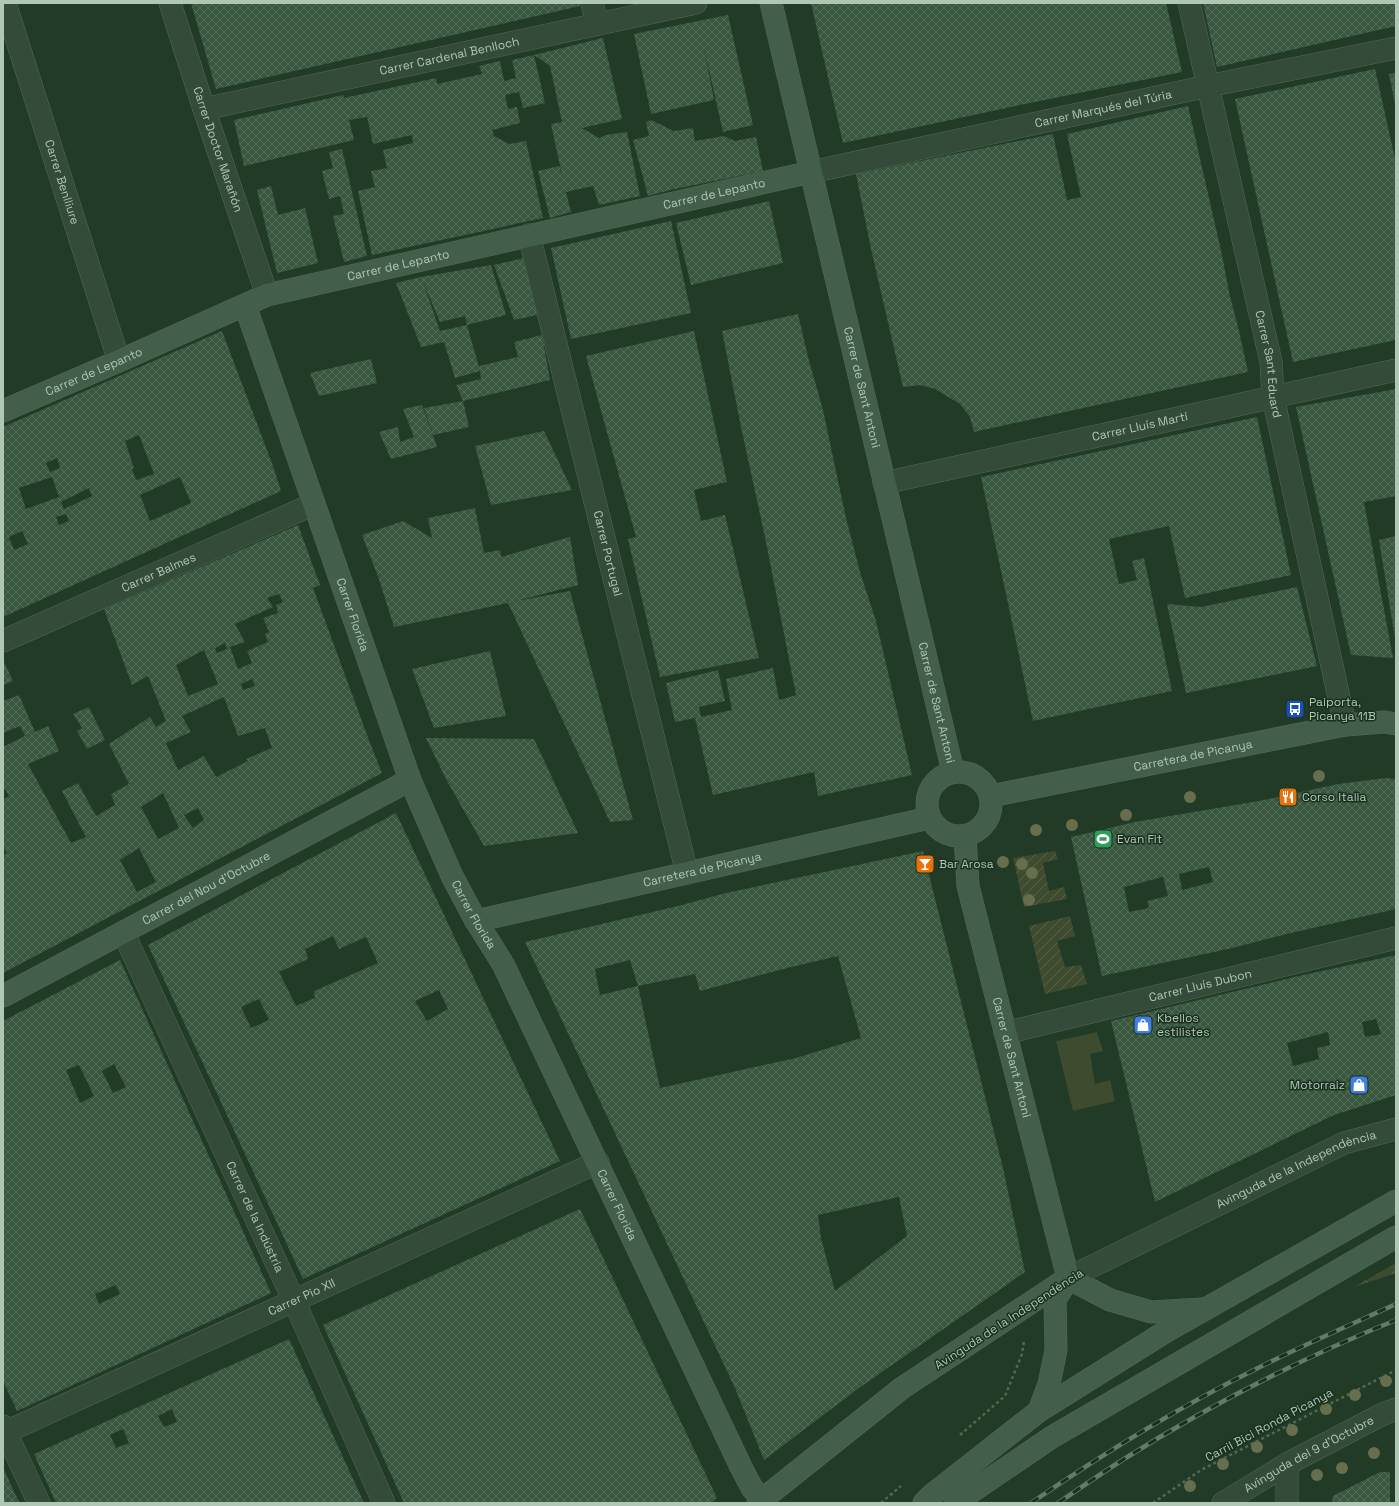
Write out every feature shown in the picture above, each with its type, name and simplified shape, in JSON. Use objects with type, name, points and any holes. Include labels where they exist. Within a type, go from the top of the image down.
[{"type":"street","name":"Carrer Benlliure","points":[[5,3],[119,361]]},
{"type":"street","name":"Carrer Doctor Marañón","points":[[170,3],[267,295]]},
{"type":"street","points":[[592,3],[597,24]]},
{"type":"street","name":"Carrer Cardenal Benlloch","points":[[204,109],[696,3]]},
{"type":"street","name":"Carrer de Sant Antoni","points":[[771,3],[953,772]]},
{"type":"street","name":"Carrer Sant Eduard","points":[[1189,3],[1271,362],[1273,397],[1345,725]]},
{"type":"street","name":"Carrer Marqués del Túria","points":[[811,172],[1208,86],[1396,48]]},
{"type":"street","name":"Carrer de Lepanto","points":[[3,411],[267,295],[811,172]]},
{"type":"street","name":"Carrer Portugal","points":[[529,235],[687,873]]},
{"type":"street","name":"Carrer Florida","points":[[245,304],[410,780],[452,876],[476,921],[503,964],[741,1467],[760,1501]]},
{"type":"street","name":"Carrer Lluís Martí","points":[[884,483],[1396,370]]},
{"type":"street","name":"Carrer Balmes","points":[[3,641],[314,504]]},
{"type":"street","name":"Carretera de Picanya","points":[[991,796],[1345,725],[1385,722],[1396,724]]},
{"type":"street","points":[[953,772],[972,774],[987,787],[991,796],[989,817],[983,826],[975,833],[965,836],[956,836],[940,831],[929,818],[927,804],[930,789],[936,781],[944,775],[953,772]]},
{"type":"street","name":"Carrer del Nou d'Octubre","points":[[3,996],[410,780]]},
{"type":"street","name":"Carretera de Picanya","points":[[476,921],[929,818]]},
{"type":"street","name":"Carrer de Sant Antoni","points":[[965,836],[968,886],[1068,1278]]},
{"type":"street","name":"Carrer de la Indústria","points":[[123,932],[294,1301],[384,1503]]},
{"type":"street","name":"Carrer Lluís Dubon","points":[[1005,1033],[1396,938]]},
{"type":"street","name":"Avinguda de la Independència","points":[[760,1501],[902,1388],[1068,1278],[1344,1143],[1396,1130]]},
{"type":"street","name":"Carrer Pio XII","points":[[4,1429],[294,1301],[598,1162]]},
{"type":"street","points":[[924,1503],[933,1494],[1039,1411],[1165,1332],[1396,1201]]},
{"type":"street","points":[[955,1503],[1052,1437],[1396,1237]]},
{"type":"street","points":[[1039,1411],[1049,1384],[1056,1350],[1055,1300],[1068,1278],[1110,1300],[1151,1312],[1207,1308]]},
{"type":"street","name":"Avinguda del 9 d'Octubre","points":[[1223,1503],[1287,1464],[1381,1415],[1396,1409]]},
{"type":"street","points":[[4,1429],[39,1503]]},
{"type":"street","points":[[1287,1464],[1287,1503]]},
{"type":"path","name":"Carril Bici Ronda Picanya","points":[[1153,1503],[1201,1470],[1396,1370]]},
{"type":"green space","points":[[1055,851],[1058,859],[1043,863],[1049,891],[1064,887],[1067,899],[1024,907],[1013,858]]},
{"type":"green space","points":[[1070,916],[1075,936],[1057,941],[1065,967],[1081,965],[1087,984],[1045,994],[1029,926]]},
{"type":"green space","points":[[1097,1032],[1103,1051],[1090,1054],[1095,1084],[1110,1080],[1115,1101],[1073,1111],[1056,1041]]},
{"type":"green space","points":[[1396,1263],[1396,1273],[1354,1287]]},
{"type":"building","points":[[191,3],[580,3],[580,6],[216,89]]},
{"type":"building","points":[[811,3],[1166,3],[1182,72],[843,143]]},
{"type":"building","points":[[1203,3],[1396,3],[1396,26],[1217,67]]},
{"type":"building","points":[[728,15],[753,125],[723,132],[704,48],[714,100],[651,114],[634,34]]},
{"type":"building","points":[[603,38],[622,119],[582,128],[599,138],[606,135],[627,132],[640,196],[599,205],[593,186],[566,192],[571,212],[550,218],[538,171],[559,166],[562,175],[551,124],[562,122],[550,66],[534,55]]},
{"type":"building","points":[[534,55],[545,103],[523,108],[519,92],[505,95],[508,109],[517,107],[520,123],[492,130],[494,136],[509,144],[526,141],[543,218],[372,255],[358,191],[375,187],[371,171],[387,168],[383,150],[413,143],[412,135],[373,144],[367,117],[349,120],[354,140],[244,166],[234,120],[343,95],[344,98],[436,78],[437,84],[482,74],[479,66],[500,61],[504,81],[516,78],[512,60]]},
{"type":"building","points":[[1375,69],[1396,163],[1396,340],[1293,362],[1235,99]]},
{"type":"building","points":[[1396,73],[1396,104],[1395,104],[1389,74]]},
{"type":"building","points":[[1188,106],[1248,372],[974,432],[970,417],[960,404],[935,389],[920,385],[903,387],[871,249],[856,174],[1053,134],[1067,200],[1081,197],[1067,134]]},
{"type":"building","points":[[651,120],[674,131],[693,128],[695,141],[724,136],[735,141],[756,137],[763,171],[648,196],[633,140],[649,136],[646,122]]},
{"type":"building","points":[[342,149],[367,256],[344,262],[333,216],[344,214],[340,196],[329,199],[322,171],[333,168],[329,152]]},
{"type":"building","points":[[271,186],[278,215],[305,208],[318,263],[277,273],[257,190]]},
{"type":"building","points":[[769,201],[783,263],[691,285],[676,223]]},
{"type":"building","points":[[671,221],[691,313],[571,339],[551,248]]},
{"type":"building","points":[[524,258],[537,315],[514,320],[494,265]]},
{"type":"building","points":[[491,265],[506,315],[467,325],[480,371],[455,378],[444,342],[421,347],[396,283],[421,277]],"holes":[[[423,282],[440,322],[465,316],[467,325],[440,331]]]},
{"type":"building","points":[[798,314],[823,410],[846,518],[860,572],[876,621],[912,775],[818,796],[814,772],[713,795],[695,718],[675,722],[666,683],[718,670],[725,701],[699,707],[701,717],[732,710],[726,679],[773,668],[779,700],[796,695],[722,331]]},
{"type":"building","points":[[222,331],[281,491],[3,617],[3,427]],"holes":[[[139,435],[154,474],[136,480],[132,469],[134,468],[125,441]],[[57,458],[60,468],[50,472],[46,463]],[[52,477],[59,497],[26,509],[19,488]],[[180,477],[191,503],[150,521],[140,495]],[[89,488],[92,496],[64,509],[61,502]],[[66,514],[69,521],[59,525],[56,517]],[[22,531],[28,544],[14,550],[9,537]]]},
{"type":"building","points":[[694,331],[727,482],[694,490],[701,521],[725,515],[759,658],[660,677],[628,539],[636,537],[586,356]]},
{"type":"building","points":[[542,335],[550,380],[463,401],[456,385],[481,379],[479,366],[518,357],[514,342]]},
{"type":"building","points":[[371,359],[377,383],[319,396],[310,373]]},
{"type":"building","points":[[1396,389],[1396,496],[1364,502],[1393,658],[1351,655],[1296,407]]},
{"type":"building","points":[[463,401],[469,427],[433,435],[424,408]]},
{"type":"building","points":[[422,405],[437,447],[391,459],[379,432],[398,427],[400,442],[414,437],[403,409]]},
{"type":"building","points":[[1257,417],[1291,575],[1185,598],[1169,526],[1109,539],[1119,584],[1137,580],[1132,561],[1144,558],[1172,691],[1033,721],[981,477]]},
{"type":"building","points":[[544,431],[572,490],[491,505],[475,446]]},
{"type":"building","points":[[475,508],[484,553],[500,550],[501,557],[570,537],[578,585],[516,601],[570,591],[633,820],[610,822],[508,603],[394,627],[379,579],[362,535],[403,521],[432,538],[428,518]]},
{"type":"building","points":[[298,525],[320,585],[313,588],[382,773],[3,973],[3,878],[5,877],[3,874],[3,855],[7,853],[3,847],[3,799],[9,796],[3,786],[3,747],[25,736],[20,726],[3,733],[3,701],[19,695],[35,732],[48,726],[59,751],[28,764],[71,843],[86,837],[62,791],[78,783],[96,816],[115,805],[111,794],[129,784],[109,744],[150,717],[156,727],[166,721],[148,676],[132,685],[104,609]],"holes":[[[279,594],[283,602],[276,605],[278,613],[263,618],[269,632],[265,634],[268,642],[247,651],[252,663],[238,669],[230,647],[245,642],[235,624],[273,607],[267,598]],[[225,643],[227,649],[217,653],[215,648]],[[204,650],[218,684],[188,696],[176,665]],[[252,679],[255,686],[243,690],[241,684]],[[224,697],[238,736],[265,728],[272,748],[246,759],[248,761],[216,777],[204,756],[178,770],[166,743],[191,732],[182,716]],[[163,793],[179,828],[158,839],[141,807]],[[198,808],[204,820],[193,828],[184,815]],[[139,848],[156,882],[137,892],[120,860]]]},
{"type":"building","points":[[1396,536],[1396,638],[1395,638],[1379,540]]},
{"type":"building","points":[[1297,587],[1317,666],[1186,693],[1167,604],[1201,607]]},
{"type":"building","points":[[490,651],[506,716],[434,728],[412,669]]},
{"type":"building","points":[[3,660],[13,681],[3,685]]},
{"type":"building","points":[[89,707],[105,740],[87,749],[77,731],[82,728],[73,714]]},
{"type":"building","points":[[426,738],[534,739],[578,833],[484,846],[446,779]]},
{"type":"building","points":[[1386,778],[1396,779],[1396,909],[1228,949],[1102,976],[1071,837],[1135,822],[1259,801],[1338,784]],"holes":[[[1209,867],[1213,882],[1182,890],[1179,874]],[[1163,877],[1168,896],[1147,901],[1149,908],[1129,912],[1124,887]]]},
{"type":"building","points":[[396,813],[560,1161],[303,1279],[148,945]],"holes":[[[333,936],[339,949],[366,937],[378,963],[314,991],[315,998],[296,1006],[279,972],[308,959],[305,949]],[[439,990],[448,1009],[427,1021],[415,1001]],[[259,999],[269,1020],[251,1028],[241,1007]]]},
{"type":"building","points":[[923,851],[1003,1168],[1025,1272],[859,1388],[764,1460],[735,1388],[525,942],[678,906],[726,893]],"holes":[[[838,956],[861,1038],[796,1058],[660,1088],[638,986],[695,974],[700,991]],[[630,960],[638,986],[600,995],[595,969]],[[899,1197],[907,1236],[835,1291],[821,1238],[818,1215]]]},
{"type":"building","points":[[1396,955],[1396,1095],[1334,1115],[1155,1202],[1111,1021],[1299,976]],"holes":[[[1376,1019],[1381,1034],[1365,1037],[1362,1022]],[[1328,1032],[1330,1045],[1317,1048],[1319,1059],[1293,1066],[1287,1043]]]},
{"type":"building","points":[[120,960],[271,1293],[17,1411],[3,1381],[3,1021]],"holes":[[[114,1064],[126,1087],[113,1093],[102,1071]],[[79,1065],[94,1096],[80,1103],[66,1070]],[[116,1285],[120,1294],[99,1304],[95,1294]]]},
{"type":"building","points":[[580,1209],[717,1498],[711,1503],[404,1503],[323,1325]]},
{"type":"building","points":[[289,1339],[364,1503],[56,1503],[34,1454]],"holes":[[[172,1409],[177,1422],[164,1427],[158,1416]],[[123,1429],[129,1443],[116,1448],[110,1435]]]},
{"type":"building","points":[[3,1467],[15,1494],[20,1503],[3,1503]]},
{"type":"building","points":[[1380,1472],[1390,1472],[1390,1503],[1332,1503],[1333,1496]]},
{"type":"railway","points":[[1031,1503],[1086,1466],[1199,1399],[1292,1351],[1396,1304]]},
{"type":"railway","points":[[1058,1503],[1124,1459],[1223,1401],[1291,1366],[1396,1320]]},
{"type":"place","name":"Paiporta, Picanya 11B","points":[[1295,709]]},
{"type":"place","name":"Corso Italia","points":[[1288,797]]},
{"type":"place","name":"Evan Fit","points":[[1103,839]]},
{"type":"place","name":"Bar Arosa","points":[[925,864]]},
{"type":"place","name":"Kbellos estilistes","points":[[1143,1025]]},
{"type":"place","name":"Motorraiz","points":[[1359,1085]]}]
